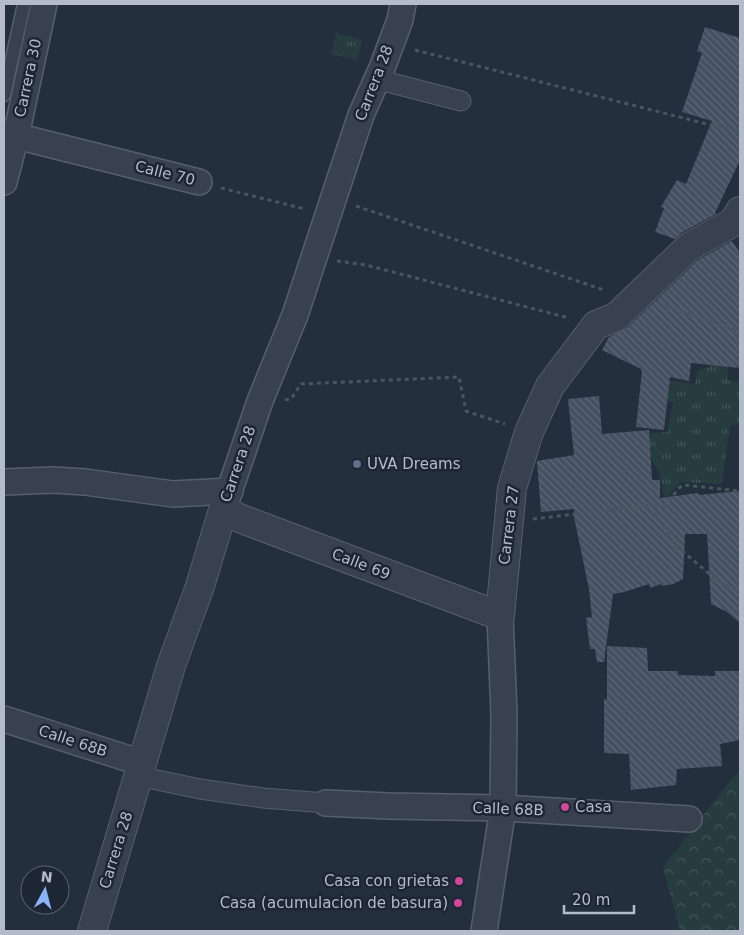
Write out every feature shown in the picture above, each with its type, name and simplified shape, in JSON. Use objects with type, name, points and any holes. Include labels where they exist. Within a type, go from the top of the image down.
[{"type":"street","name":"Carrera 30","points":[[4,182],[10,134],[44,4]]},
{"type":"street","name":"Carrera 28","points":[[92,931],[171,666],[200,586],[226,500],[260,401],[295,315],[361,115],[400,20],[402,4]]},
{"type":"street","points":[[376,79],[461,102]]},
{"type":"street","name":"Calle 70","points":[[10,134],[199,182]]},
{"type":"street","name":"Carrera 27","points":[[484,931],[503,808],[504,714],[500,616],[508,521],[512,488],[529,432],[550,386],[606,321],[637,298],[689,247],[732,223],[740,211]]},
{"type":"street","name":"Calle 69","points":[[4,482],[53,480],[86,482],[226,500],[239,518],[500,616]]},
{"type":"street","name":"Calle 68B","points":[[4,719],[140,770]]},
{"type":"street","points":[[140,770],[200,789],[254,797],[326,803]]},
{"type":"street","name":"Calle 68B","points":[[326,803],[503,808],[689,819]]},
{"type":"lane","points":[[4,95],[24,4]]},
{"type":"path","points":[[390,43],[697,122],[740,130]]},
{"type":"path","name":"Calle 70","points":[[199,182],[330,207],[601,289],[610,312],[606,321]]},
{"type":"path","points":[[314,258],[366,265],[606,321]]},
{"type":"path","points":[[637,298],[740,331]]},
{"type":"path","points":[[301,384],[459,377],[466,411],[529,432]]},
{"type":"path","points":[[508,521],[654,505],[655,507],[665,506],[679,488],[684,485],[740,491]]},
{"type":"path","points":[[655,507],[658,517],[676,546],[718,581],[740,593]]},
{"type":"path","points":[[734,558],[740,558]]},
{"type":"green space","points":[[336,33],[362,40],[357,60],[331,54]]},
{"type":"green space","points":[[711,337],[728,343],[728,380],[740,382],[740,425],[730,425],[722,484],[680,482],[665,500],[659,473],[638,434],[667,432],[673,403],[643,395],[651,379],[695,384],[698,370],[710,367]]},
{"type":"green space","points":[[740,771],[740,931],[680,931],[663,867]]},
{"type":"building","points":[[705,27],[740,38],[740,160],[716,214],[681,233],[675,239],[655,232],[664,208],[661,207],[677,180],[686,184],[712,121],[682,112],[702,53],[697,51]]},
{"type":"building","points":[[732,241],[740,253],[740,368],[691,363],[689,381],[670,377],[664,430],[636,427],[642,371],[602,350],[609,337],[627,328],[698,260]]},
{"type":"building","points":[[599,396],[602,434],[649,430],[652,480],[660,480],[660,498],[698,493],[699,495],[740,491],[740,623],[727,612],[711,604],[707,534],[685,534],[683,579],[673,584],[662,586],[661,584],[650,588],[649,584],[613,594],[604,662],[597,662],[595,649],[590,649],[586,618],[592,617],[589,589],[574,509],[541,512],[537,461],[574,455],[568,399]]},
{"type":"building","points":[[607,646],[647,648],[648,671],[678,671],[678,675],[715,676],[715,671],[740,671],[740,740],[720,744],[722,766],[677,769],[676,785],[631,790],[629,754],[604,753],[604,699],[607,700]]},
{"type":"place","name":"UVA Dreams","points":[[357,464]]},
{"type":"place","name":"Casa","points":[[565,807]]},
{"type":"place","name":"Casa con grietas","points":[[459,881]]},
{"type":"place","name":"Casa (acumulacion de basura)","points":[[458,903]]}]
